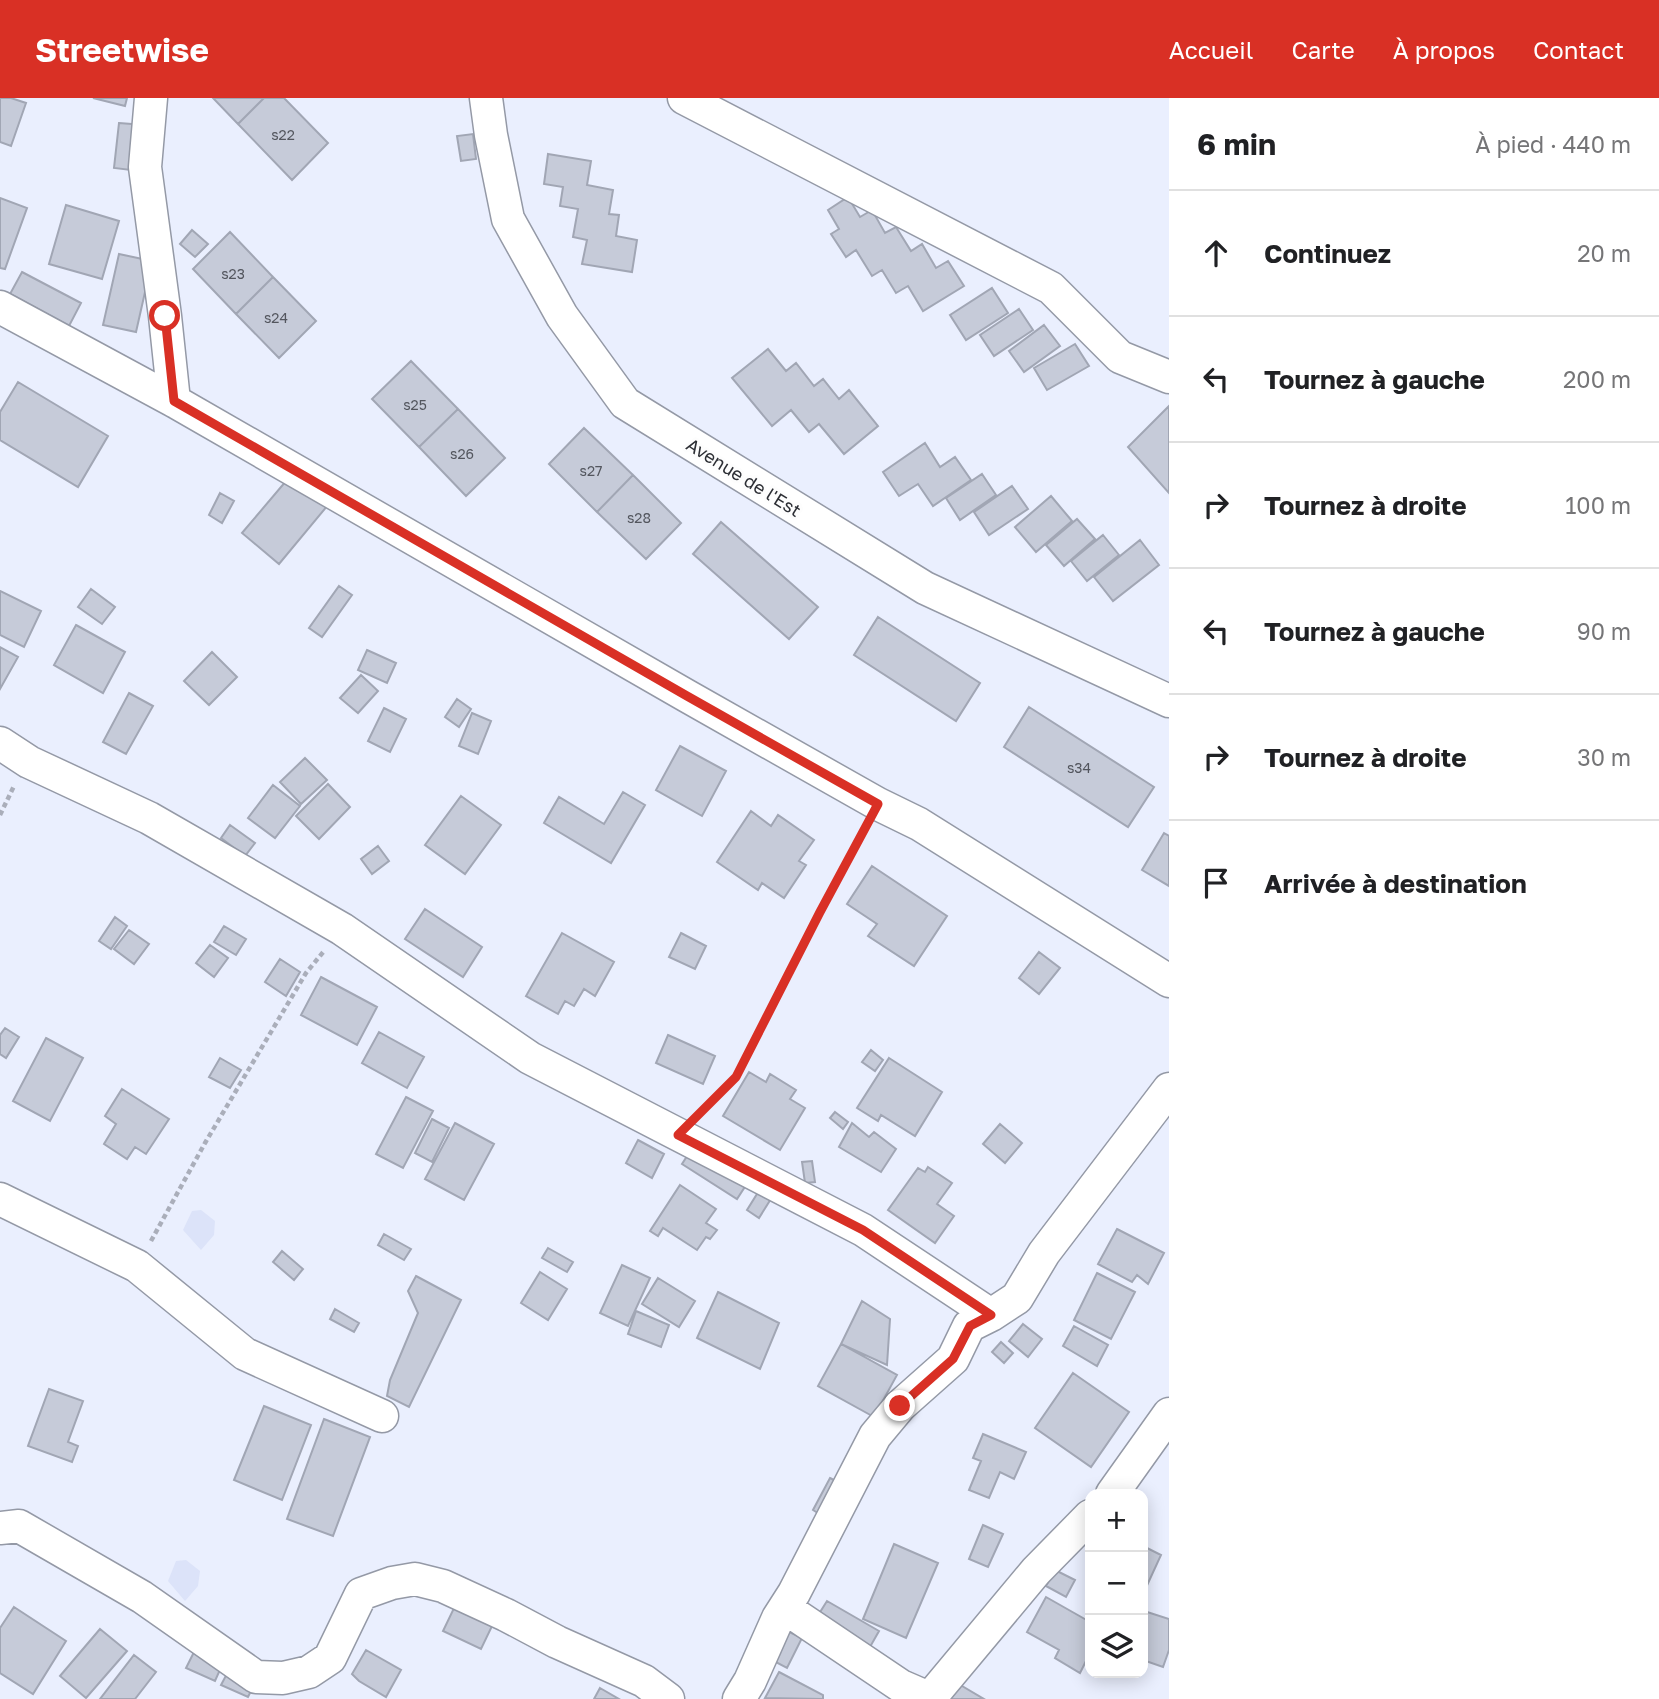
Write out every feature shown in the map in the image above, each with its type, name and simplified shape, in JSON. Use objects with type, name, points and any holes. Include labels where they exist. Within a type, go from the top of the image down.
[{"type":"street","points":[[151,98],[145,167],[174,401]]},
{"type":"street","name":"Avenue de l'Est","points":[[486,98],[508,219],[562,316],[625,403],[925,588],[1169,701]]},
{"type":"street","points":[[684,98],[1051,288],[1119,357],[1169,377]]},
{"type":"street","points":[[0,307],[174,401],[699,703],[878,804],[919,824],[1169,981]]},
{"type":"street","points":[[0,743],[29,762],[149,818],[342,929],[530,1058],[863,1230],[991,1315]]},
{"type":"street","points":[[739,1699],[750,1681],[778,1618],[794,1593],[875,1436],[900,1406],[953,1359],[970,1326],[1017,1298],[1044,1253],[1169,1089]]},
{"type":"street","points":[[0,1199],[137,1266],[245,1354],[382,1416]]},
{"type":"street","points":[[1116,1489],[1169,1414]]},
{"type":"street","points":[[785,1608],[901,1686],[930,1699],[1037,1571],[1085,1521]]},
{"type":"street","points":[[0,1528],[19,1526],[98,1571],[142,1597],[256,1677],[283,1678],[309,1672],[330,1658],[360,1594],[392,1583],[415,1579],[443,1586],[506,1615],[557,1642],[644,1681],[668,1699]]},
{"type":"path","points":[[678,1135],[736,1077],[878,804]]},
{"type":"path","points":[[137,1266],[205,1143],[306,973],[342,929]]},
{"type":"shaded area","points":[[201,1210],[215,1221],[214,1235],[201,1250],[183,1230],[192,1211]]},
{"type":"shaded area","points":[[186,1560],[200,1571],[198,1586],[185,1601],[168,1581],[176,1561]]},
{"type":"building","points":[[0,98],[26,103],[11,146],[0,142]]},
{"type":"building","points":[[93,98],[127,98],[125,106]]},
{"type":"building","points":[[213,98],[264,98],[238,124]]},
{"type":"building","points":[[264,98],[284,98],[328,143],[292,180],[238,124]]},
{"type":"building","points":[[119,123],[144,125],[139,171],[114,168]]},
{"type":"building","points":[[473,134],[476,159],[461,161],[457,136]]},
{"type":"building","points":[[548,154],[591,161],[587,185],[613,190],[609,214],[619,215],[616,236],[637,240],[632,272],[582,264],[587,240],[573,237],[578,209],[560,206],[563,187],[544,184]]},
{"type":"building","points":[[848,197],[860,217],[872,210],[885,233],[896,227],[911,251],[922,244],[936,268],[948,261],[964,286],[923,311],[908,286],[896,293],[882,270],[872,276],[856,250],[846,257],[831,234],[839,229],[828,210]]},
{"type":"building","points":[[0,198],[27,208],[5,269],[0,268]]},
{"type":"building","points":[[66,205],[119,221],[102,279],[49,264]]},
{"type":"building","points":[[192,230],[208,244],[195,257],[180,244]]},
{"type":"building","points":[[230,232],[273,277],[236,314],[193,269]]},
{"type":"building","points":[[119,254],[152,261],[136,332],[103,325]]},
{"type":"building","points":[[22,272],[81,303],[69,326],[10,294]]},
{"type":"building","points":[[273,277],[316,321],[279,358],[236,314]]},
{"type":"building","points":[[992,288],[1008,313],[966,340],[950,315]]},
{"type":"building","points":[[1019,309],[1033,330],[994,356],[980,335]]},
{"type":"building","points":[[1044,325],[1060,346],[1024,372],[1009,351]]},
{"type":"building","points":[[1075,344],[1089,366],[1047,390],[1034,368]]},
{"type":"building","points":[[768,349],[786,371],[796,363],[814,386],[823,379],[839,399],[849,390],[878,426],[844,454],[819,424],[809,432],[791,410],[772,426],[732,378]]},
{"type":"building","points":[[411,361],[458,409],[419,447],[372,399]]},
{"type":"building","points":[[18,382],[108,436],[78,487],[0,440],[0,412]]},
{"type":"building","points":[[1169,406],[1169,493],[1128,447]]},
{"type":"building","points":[[458,409],[505,458],[466,496],[419,447]]},
{"type":"building","points":[[584,428],[633,475],[597,512],[549,464]]},
{"type":"building","points":[[925,443],[940,467],[955,457],[971,480],[933,506],[918,484],[899,496],[883,472]]},
{"type":"building","points":[[292,474],[328,505],[279,564],[242,533]]},
{"type":"building","points":[[982,474],[996,495],[960,520],[946,498]]},
{"type":"building","points":[[633,475],[681,523],[646,559],[597,512]]},
{"type":"building","points":[[1012,486],[1028,509],[989,535],[974,512]]},
{"type":"building","points":[[220,493],[234,501],[222,523],[209,515]]},
{"type":"building","points":[[1051,496],[1072,521],[1036,552],[1015,527]]},
{"type":"building","points":[[1077,519],[1095,539],[1064,566],[1046,545]]},
{"type":"building","points":[[721,522],[818,607],[789,639],[693,554]]},
{"type":"building","points":[[1103,535],[1119,555],[1087,581],[1071,561]]},
{"type":"building","points":[[1140,540],[1159,565],[1113,601],[1094,577]]},
{"type":"building","points":[[339,586],[352,595],[322,637],[309,628]]},
{"type":"building","points":[[91,589],[115,607],[102,624],[78,607]]},
{"type":"building","points":[[0,591],[41,611],[24,647],[0,635]]},
{"type":"building","points":[[878,617],[980,683],[956,721],[854,655]]},
{"type":"building","points":[[76,625],[125,652],[103,693],[54,665]]},
{"type":"building","points":[[0,647],[18,657],[0,689]]},
{"type":"building","points":[[367,650],[396,663],[387,683],[358,670]]},
{"type":"building","points":[[212,652],[237,677],[209,705],[184,681]]},
{"type":"building","points":[[361,675],[378,691],[358,713],[340,698]]},
{"type":"building","points":[[129,693],[153,706],[126,754],[103,742]]},
{"type":"building","points":[[457,699],[471,709],[459,727],[445,717]]},
{"type":"building","points":[[1029,707],[1154,787],[1128,827],[1004,747]]},
{"type":"building","points":[[384,708],[406,719],[390,752],[368,741]]},
{"type":"building","points":[[472,713],[491,721],[478,754],[459,746]]},
{"type":"building","points":[[680,746],[726,771],[702,816],[656,790]]},
{"type":"building","points":[[305,758],[327,780],[301,804],[280,782]]},
{"type":"building","points":[[328,784],[350,807],[319,839],[296,816]]},
{"type":"building","points":[[273,785],[300,806],[275,838],[248,818]]},
{"type":"building","points":[[623,792],[645,805],[611,863],[544,823],[559,797],[604,824]]},
{"type":"building","points":[[461,796],[501,825],[465,874],[425,845]]},
{"type":"building","points":[[751,811],[771,826],[778,815],[814,840],[799,861],[806,865],[784,898],[762,883],[758,890],[717,862]]},
{"type":"building","points":[[230,825],[255,843],[245,856],[221,838]]},
{"type":"building","points":[[1164,833],[1169,836],[1169,886],[1142,870]]},
{"type":"building","points":[[378,846],[389,861],[372,874],[361,859]]},
{"type":"building","points":[[872,866],[947,916],[914,966],[868,936],[877,924],[847,904]]},
{"type":"building","points":[[425,909],[482,947],[463,977],[405,939]]},
{"type":"building","points":[[115,917],[127,926],[111,949],[99,941]]},
{"type":"building","points":[[224,926],[246,939],[236,955],[214,942]]},
{"type":"building","points":[[129,930],[149,944],[134,964],[114,949]]},
{"type":"building","points":[[562,933],[614,962],[595,996],[584,989],[574,1006],[565,1001],[558,1014],[526,996]]},
{"type":"building","points":[[681,933],[706,946],[695,969],[669,957]]},
{"type":"building","points":[[210,945],[228,958],[214,977],[196,963]]},
{"type":"building","points":[[1039,952],[1060,968],[1039,994],[1019,978]]},
{"type":"building","points":[[280,959],[300,972],[286,996],[265,982]]},
{"type":"building","points":[[321,977],[377,1007],[357,1045],[301,1015]]},
{"type":"building","points":[[5,1028],[19,1037],[6,1058],[0,1054],[0,1035]]},
{"type":"building","points":[[379,1032],[424,1057],[407,1088],[362,1063]]},
{"type":"building","points":[[668,1035],[715,1056],[703,1084],[656,1063]]},
{"type":"building","points":[[46,1038],[83,1058],[50,1121],[13,1101]]},
{"type":"building","points":[[871,1050],[883,1060],[875,1071],[862,1062]]},
{"type":"building","points":[[220,1058],[241,1070],[230,1088],[209,1077]]},
{"type":"building","points":[[889,1058],[942,1092],[915,1136],[881,1115],[878,1121],[857,1108]]},
{"type":"building","points":[[749,1072],[766,1082],[770,1074],[796,1090],[790,1099],[805,1108],[780,1150],[723,1116]]},
{"type":"building","points":[[122,1089],[169,1119],[146,1154],[135,1147],[127,1159],[104,1144],[116,1124],[105,1116]]},
{"type":"building","points":[[406,1097],[433,1111],[403,1168],[376,1154]]},
{"type":"building","points":[[835,1112],[848,1122],[843,1129],[830,1118]]},
{"type":"building","points":[[432,1119],[449,1128],[432,1162],[415,1153]]},
{"type":"building","points":[[455,1123],[494,1144],[464,1200],[425,1179]]},
{"type":"building","points":[[852,1123],[869,1137],[874,1132],[896,1149],[881,1172],[839,1147]]},
{"type":"building","points":[[1000,1124],[1022,1143],[1005,1163],[983,1144]]},
{"type":"building","points":[[638,1140],[664,1154],[652,1178],[626,1163]]},
{"type":"building","points":[[693,1147],[748,1182],[737,1199],[682,1164]]},
{"type":"building","points":[[812,1161],[815,1182],[805,1183],[802,1162]]},
{"type":"building","points":[[928,1167],[952,1183],[937,1204],[954,1216],[935,1243],[888,1210],[918,1168],[925,1172]]},
{"type":"building","points":[[680,1185],[716,1209],[706,1223],[717,1230],[710,1239],[706,1237],[697,1250],[663,1228],[658,1236],[650,1231]]},
{"type":"building","points":[[762,1186],[774,1194],[759,1218],[747,1210]]},
{"type":"building","points":[[1117,1229],[1164,1253],[1148,1284],[1137,1275],[1132,1282],[1098,1264]]},
{"type":"building","points":[[384,1234],[411,1249],[404,1260],[378,1245]]},
{"type":"building","points":[[548,1248],[573,1262],[567,1272],[542,1258]]},
{"type":"building","points":[[282,1251],[303,1269],[294,1280],[273,1262]]},
{"type":"building","points":[[622,1265],[650,1278],[628,1326],[600,1313]]},
{"type":"building","points":[[540,1272],[567,1289],[548,1320],[521,1303]]},
{"type":"building","points":[[1097,1273],[1135,1292],[1111,1339],[1074,1320]]},
{"type":"building","points":[[416,1276],[461,1300],[409,1407],[387,1396],[390,1380],[418,1313],[408,1291]]},
{"type":"building","points":[[658,1278],[695,1301],[679,1327],[642,1304]]},
{"type":"building","points":[[718,1292],[779,1323],[760,1369],[697,1338]]},
{"type":"building","points":[[862,1301],[890,1319],[887,1365],[841,1344]]},
{"type":"building","points":[[335,1309],[359,1323],[354,1332],[330,1319]]},
{"type":"building","points":[[636,1311],[669,1325],[661,1347],[628,1334]]},
{"type":"building","points":[[1023,1324],[1042,1339],[1028,1357],[1009,1341]]},
{"type":"building","points":[[1074,1326],[1108,1345],[1097,1366],[1063,1346]]},
{"type":"building","points":[[1001,1342],[1013,1353],[1004,1363],[992,1352]]},
{"type":"building","points":[[841,1344],[897,1375],[874,1417],[818,1386]]},
{"type":"building","points":[[1073,1373],[1129,1412],[1091,1467],[1035,1428]]},
{"type":"building","points":[[49,1389],[83,1401],[68,1442],[78,1446],[72,1462],[28,1446]]},
{"type":"building","points":[[264,1406],[311,1425],[282,1500],[234,1480]]},
{"type":"building","points":[[324,1419],[370,1437],[333,1536],[287,1519]]},
{"type":"building","points":[[983,1434],[1026,1452],[1014,1479],[1000,1472],[989,1498],[969,1490],[981,1461],[973,1458]]},
{"type":"building","points":[[830,1478],[836,1481],[821,1515],[813,1510]]},
{"type":"building","points":[[983,1525],[1003,1534],[988,1567],[969,1559]]},
{"type":"building","points":[[894,1544],[938,1563],[906,1638],[863,1619]]},
{"type":"building","points":[[1148,1548],[1161,1555],[1148,1583]]},
{"type":"building","points":[[1055,1570],[1075,1580],[1066,1597],[1046,1586]]},
{"type":"building","points":[[1046,1597],[1085,1619],[1085,1663],[1080,1673],[1055,1658],[1059,1650],[1027,1632]]},
{"type":"building","points":[[827,1601],[879,1631],[870,1647],[817,1617]]},
{"type":"building","points":[[455,1606],[493,1624],[481,1649],[443,1631]]},
{"type":"building","points":[[14,1607],[66,1641],[33,1694],[0,1673],[0,1628]]},
{"type":"building","points":[[1148,1612],[1169,1619],[1169,1650],[1163,1667],[1148,1662]]},
{"type":"building","points":[[100,1629],[127,1651],[86,1698],[60,1676]]},
{"type":"building","points":[[785,1630],[802,1638],[787,1668],[770,1659]]},
{"type":"building","points":[[195,1650],[223,1663],[215,1681],[186,1668]]},
{"type":"building","points":[[366,1650],[401,1670],[386,1697],[352,1674]]},
{"type":"building","points":[[134,1655],[156,1672],[135,1699],[100,1699]]},
{"type":"building","points":[[230,1668],[256,1681],[248,1697],[221,1685]]},
{"type":"building","points":[[779,1672],[823,1695],[823,1699],[765,1698]]},
{"type":"building","points":[[957,1683],[984,1699],[949,1699]]},
{"type":"building","points":[[600,1688],[619,1699],[594,1699]]},
{"type":"route","points":[[165,316],[174,401],[878,804],[736,1077],[678,1135],[863,1230],[991,1315],[970,1326],[953,1359],[900,1406]]}]
